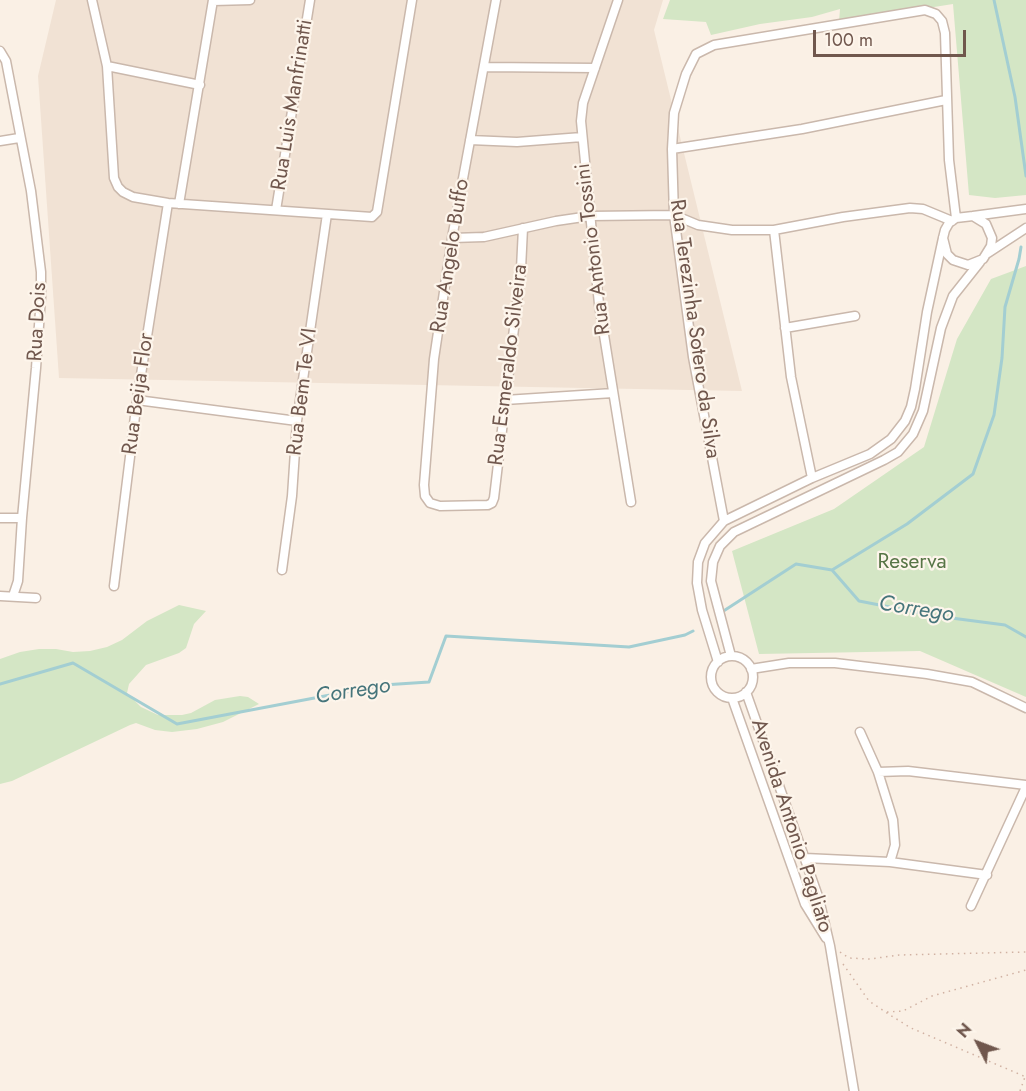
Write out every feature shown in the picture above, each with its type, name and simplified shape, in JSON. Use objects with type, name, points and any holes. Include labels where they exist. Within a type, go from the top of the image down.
[{"type":"street","points":[[179,204],[213,0],[250,0]]},
{"type":"street","name":"Rua Luis Manfrinatti","points":[[276,210],[310,0]]},
{"type":"street","points":[[93,2],[107,66],[114,178],[123,192],[133,197],[168,203],[374,216],[412,0]]},
{"type":"street","name":"Rua Angelo Buffo","points":[[492,503],[440,506],[430,503],[425,496],[424,485],[434,359],[452,238],[496,0]]},
{"type":"street","name":"Rua Antonio Tossini","points":[[618,0],[583,103],[582,137],[599,304],[631,502]]},
{"type":"street","name":"Rua Terezinha Sotero da Silva","points":[[723,520],[693,357],[674,215],[672,149],[674,113],[686,74],[696,54],[714,45],[925,10],[936,14],[942,21],[945,33],[946,100],[954,220]]},
{"type":"street","name":"Rua Dois","points":[[0,51],[6,61],[31,191],[41,272],[41,297],[18,581],[13,596]]},
{"type":"street","points":[[107,66],[200,85]]},
{"type":"street","points":[[484,67],[594,68]]},
{"type":"street","points":[[672,149],[802,129],[946,100]]},
{"type":"street","points":[[470,140],[517,142],[582,137]]},
{"type":"street","points":[[0,141],[20,138]]},
{"type":"street","name":"Rua Beija Flor","points":[[114,586],[137,400],[168,203]]},
{"type":"street","points":[[452,238],[484,237],[590,216],[674,215],[698,225],[732,230],[774,230],[843,217],[910,208],[923,209],[954,220],[1026,209]]},
{"type":"street","name":"Rua Bem Te VI","points":[[282,570],[292,496],[297,421],[327,214]]},
{"type":"street","points":[[730,656],[711,581],[713,562],[720,546],[734,532],[898,452],[913,434],[923,411],[941,328],[953,296],[986,256],[991,246],[990,230],[986,224],[972,216]]},
{"type":"street","points":[[718,662],[702,610],[697,583],[698,562],[705,543],[723,520],[812,478],[870,454],[891,439],[905,421],[913,398],[927,312],[943,238],[945,230],[954,220]]},
{"type":"street","name":"Rua Esmeraldo Silveira","points":[[492,503],[521,269],[523,228]]},
{"type":"street","points":[[943,238],[947,254],[953,260],[968,265],[986,256],[1026,228]]},
{"type":"street","points":[[774,230],[791,377],[812,478]]},
{"type":"street","points":[[785,328],[855,316]]},
{"type":"street","points":[[505,400],[613,393]]},
{"type":"street","points":[[137,400],[297,421]]},
{"type":"street","points":[[0,518],[22,518]]},
{"type":"street","points":[[0,596],[36,597]]},
{"type":"street","points":[[730,656],[743,660],[751,669],[752,682],[746,692],[732,698],[719,693],[711,681],[713,668],[718,662],[730,656]]},
{"type":"street","points":[[751,669],[789,663],[835,663],[927,674],[972,682],[1026,708]]},
{"type":"street","name":"Avenida Antonio Pagliato","points":[[746,692],[819,899],[830,946]]},
{"type":"street","name":"Avenida Antonio Pagliato","points":[[732,698],[805,904],[830,946]]},
{"type":"street","points":[[860,732],[878,772],[895,832],[895,845],[890,862]]},
{"type":"street","points":[[878,772],[908,771],[1026,786],[971,906]]},
{"type":"street","points":[[805,858],[890,862],[987,875]]},
{"type":"street","points":[[830,946],[854,1091]]},
{"type":"path","points":[[830,946],[849,958],[870,959],[898,955],[1026,952]]},
{"type":"path","points":[[843,964],[869,1001],[885,1012],[911,1028],[1025,1076],[1020,1091]]},
{"type":"path","points":[[885,1012],[903,1011],[932,996],[1026,969]]},
{"type":"shaded area","points":[[56,0],[663,0],[654,30],[742,391],[59,378],[38,76]]},
{"type":"green space","points":[[670,0],[1026,0],[1026,195],[995,198],[969,195],[953,4],[839,22],[840,9],[812,17],[760,24],[711,35],[706,22],[663,19]]},
{"type":"green space","name":"Reserva","points":[[1026,266],[1026,697],[920,651],[759,654],[732,551],[834,509],[924,447],[957,339],[991,279]]},
{"type":"green space","points":[[179,605],[206,611],[194,624],[186,648],[179,653],[146,665],[129,684],[127,693],[141,707],[158,715],[191,713],[215,700],[240,696],[248,697],[259,704],[223,722],[197,729],[172,732],[155,730],[136,723],[12,781],[0,784],[0,659],[20,652],[39,649],[73,652],[107,647],[122,640],[147,621]]},
{"type":"waterway","points":[[994,0],[1015,97],[1026,176]]},
{"type":"waterway","points":[[832,570],[907,524],[973,474],[994,415],[1002,358],[1005,307],[1021,247]]},
{"type":"waterway","name":"Corrego","points":[[722,612],[796,564],[832,570],[859,601],[936,616],[1005,625],[1026,637]]},
{"type":"waterway","name":"Corrego","points":[[0,684],[73,663],[177,724],[383,685],[429,682],[446,636],[629,647],[685,635],[693,631]]}]
